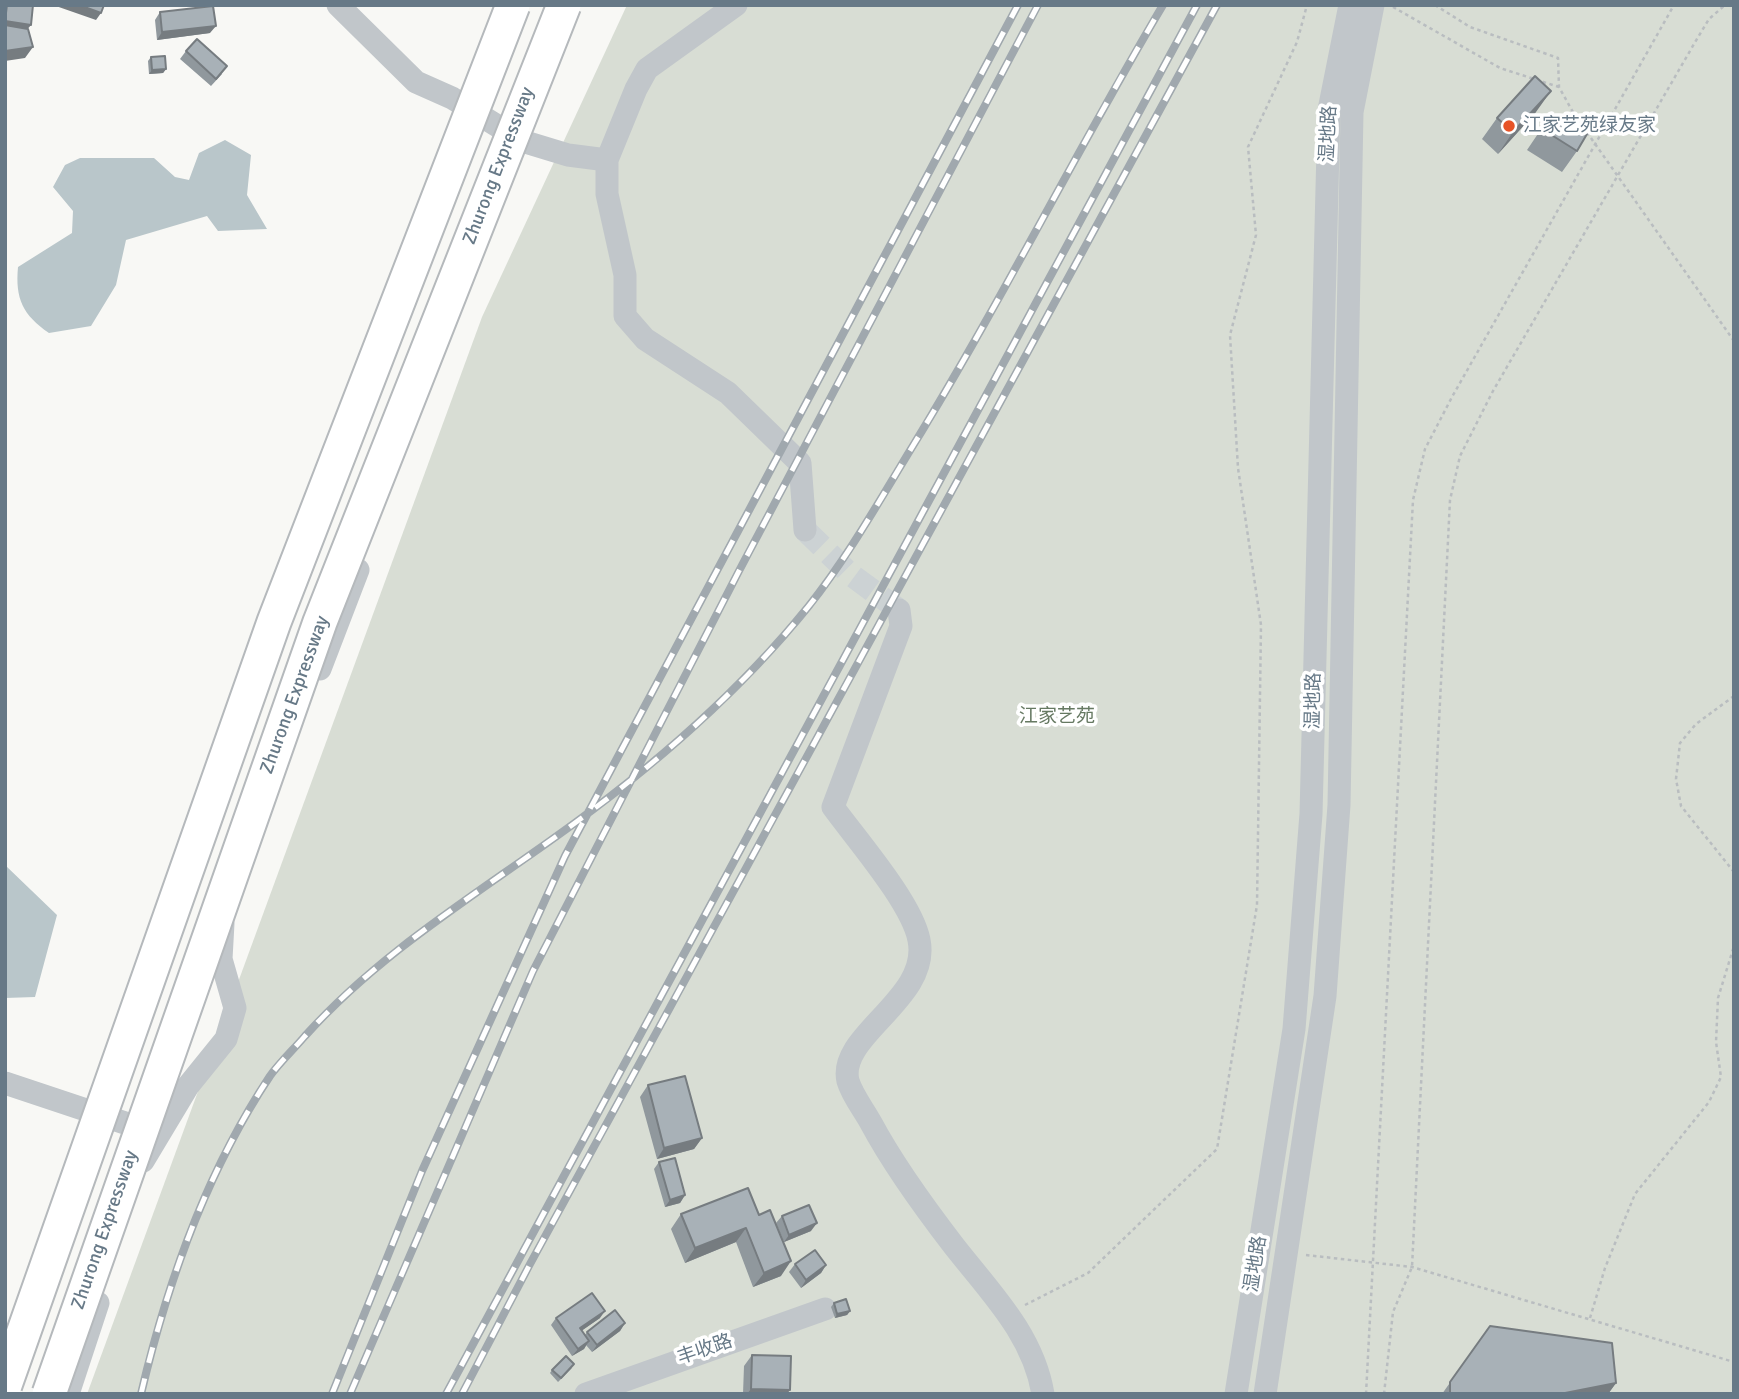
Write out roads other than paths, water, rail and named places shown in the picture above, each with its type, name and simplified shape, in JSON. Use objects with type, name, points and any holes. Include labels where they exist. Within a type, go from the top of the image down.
[{"type":"highway","points":[[5,1385],[274,622],[513,5]]},
{"type":"highway","name":"Zhurong Expressway","points":[[49,1394],[320,622],[564,5]]},
{"type":"street","points":[[338,5],[416,82],[452,98],[522,141],[568,155],[607,160]]},
{"type":"street","points":[[68,1394],[146,1154],[188,1086],[226,1039],[235,1008],[221,959],[221,929],[522,141],[581,5]]},
{"type":"street","points":[[736,5],[647,69],[607,160],[607,194],[625,275],[625,316],[645,339],[728,393],[800,463],[805,530]]},
{"type":"street","name":"湿地路","points":[[1236,1394],[1294,1028],[1311,814],[1329,110],[1350,5]]},
{"type":"street","name":"湿地路","points":[[1265,1394],[1289,1253],[1325,996],[1339,805],[1352,112],[1373,5]]},
{"type":"street","points":[[899,610],[901,626],[833,807],[907,912],[919,941],[917,975],[850,1056],[848,1080],[888,1154],[953,1245],[1009,1313],[1039,1368],[1043,1394]]},
{"type":"street","points":[[5,1083],[158,1134]]},
{"type":"street","name":"丰收路","points":[[586,1394],[825,1309]]},
{"type":"tunnel","points":[[805,530],[850,574],[899,610]]},
{"type":"railway","points":[[332,1394],[422,1171],[565,856],[1018,5]]},
{"type":"railway","points":[[350,1394],[533,971],[740,569],[1038,5]]},
{"type":"railway","points":[[141,1394],[163,1311],[208,1189],[247,1112],[270,1076],[333,1007],[393,954],[589,813],[689,731],[751,671],[808,607],[864,527],[946,390],[1163,5]]},
{"type":"railway","points":[[446,1394],[1197,5]]},
{"type":"railway","points":[[462,1394],[530,1264],[1217,5]]},
{"type":"place","name":"江家艺苑绿友家","points":[[1509,126]]},
{"type":"park label","name":"江家艺苑","points":[[1057,717]]}]
